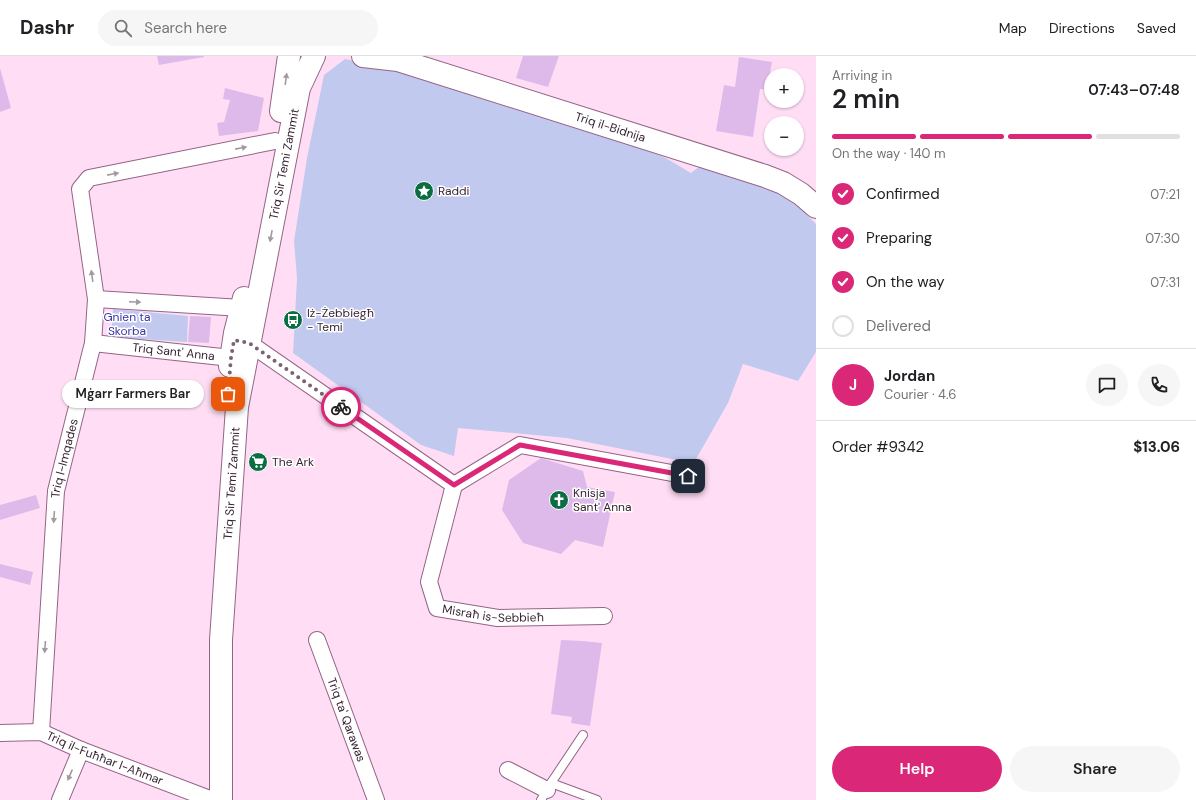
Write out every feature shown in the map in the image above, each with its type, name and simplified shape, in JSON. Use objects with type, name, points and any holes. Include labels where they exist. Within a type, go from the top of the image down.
[{"type":"main road","name":"Triq Sir Temi Zammit","points":[[212,799],[213,567],[242,308],[275,141],[289,56]]},
{"type":"main road","name":"Triq Sir Temi Zammit","points":[[238,347],[256,313],[299,88],[314,56]]},
{"type":"main road","name":"Triq il-Bidnija","points":[[363,56],[394,58],[765,176],[783,183],[801,194],[816,207]]},
{"type":"street","name":"Triq l-Imqades","points":[[41,732],[42,694],[56,491],[93,343],[96,299],[80,189],[90,178],[275,141]]},
{"type":"street","points":[[96,299],[242,308]]},
{"type":"street","name":"Triq Sant' Anna","points":[[93,343],[238,347],[454,485]]},
{"type":"street","points":[[454,485],[520,445],[688,476]]},
{"type":"street","name":"Misraħ is-Sebbieħ","points":[[454,485],[429,582],[437,608],[498,618],[604,616]]},
{"type":"street","name":"Triq ta' Qarawas","points":[[317,640],[376,800]]},
{"type":"street","name":"Triq il-Fuħħar l-Aħmar","points":[[0,732],[41,732],[81,750],[212,799]]},
{"type":"street","points":[[60,800],[81,750]]},
{"type":"street","points":[[508,770],[546,791]]},
{"type":"lane","points":[[583,735],[546,791],[597,800]]},
{"type":"green space","points":[[345,59],[390,68],[510,102],[664,157],[691,173],[704,163],[789,193],[798,206],[816,224],[816,352],[798,381],[743,364],[728,403],[692,466],[677,460],[567,438],[458,428],[454,456],[421,445],[293,353],[297,278],[294,241],[307,158],[324,75]]},
{"type":"green space","name":"Gnien ta Skorba","points":[[113,309],[188,316],[187,342],[111,337]]},
{"type":"building","points":[[157,56],[204,56],[204,57],[159,65]]},
{"type":"building","points":[[523,56],[559,56],[548,87],[516,78]]},
{"type":"building","points":[[739,57],[772,62],[771,68],[764,68],[764,90],[760,89],[753,137],[716,131],[724,85],[735,87]]},
{"type":"building","points":[[0,68],[11,108],[0,112]]},
{"type":"building","points":[[225,88],[264,98],[258,131],[219,136],[217,123],[224,122],[230,100],[223,99]]},
{"type":"building","points":[[190,316],[211,317],[209,343],[188,342]]},
{"type":"building","name":"Knisja Sant' Anna","points":[[541,458],[583,471],[587,487],[615,492],[603,547],[575,540],[561,554],[523,543],[502,510],[509,480]]},
{"type":"building","points":[[36,495],[40,508],[0,520],[0,505]]},
{"type":"building","points":[[0,564],[33,572],[30,585],[0,577]]},
{"type":"building","points":[[561,640],[602,643],[590,726],[571,723],[572,717],[551,714]]},
{"type":"way so far","points":[[228,394],[234,340],[249,343],[341,407]]},
{"type":"place","name":"Raddi","points":[[424,191]]},
{"type":"place","name":"Iż-Żebbiegħ - Temi","points":[[293,320]]},
{"type":"place","name":"Mġarr Farmers Bar","points":[[228,394]]},
{"type":"place","name":"The Ark","points":[[258,462]]},
{"type":"place","name":"Knisja Sant' Anna","points":[[559,500]]},
{"type":"route","points":[[341,407],[454,485],[520,445],[688,476]]}]
